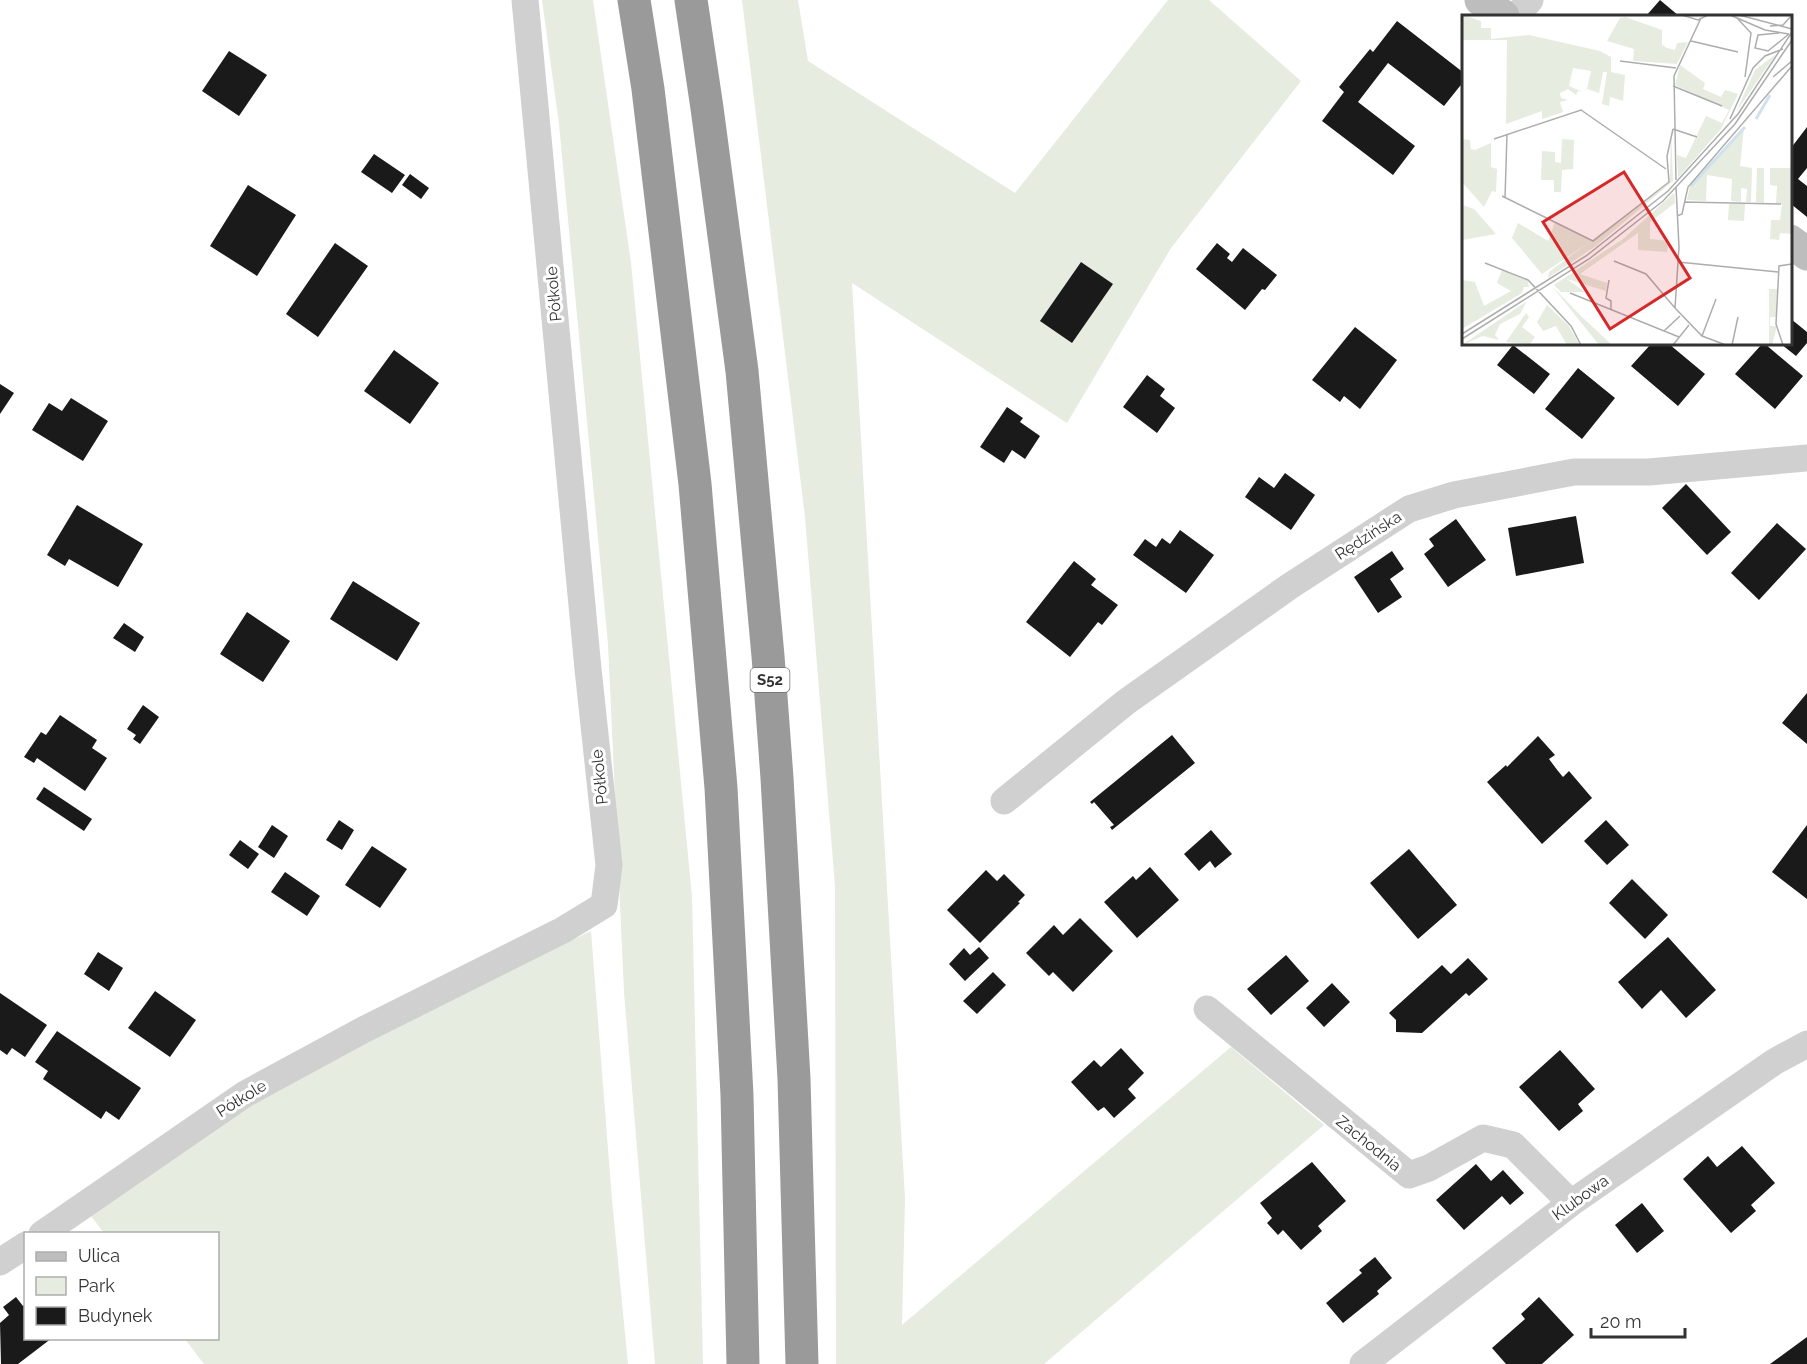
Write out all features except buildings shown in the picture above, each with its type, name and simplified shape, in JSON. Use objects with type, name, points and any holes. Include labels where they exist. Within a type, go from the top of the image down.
[{"type":"highway","points":[[634,0],[648,88],[695,484],[721,788],[737,1095],[742,1364]]},
{"type":"highway","name":"S52","points":[[690,0],[707,108],[742,371],[768,656],[794,1079],[802,1364]]},
{"type":"street","name":"Półkole","points":[[43,1232],[245,1094],[363,1030],[563,930],[604,905],[609,865],[588,669],[525,0]]},
{"type":"street","points":[[1480,0],[1502,15]]},
{"type":"street","points":[[1517,15],[1530,0]]},
{"type":"street","points":[[1792,242],[1807,254]]},
{"type":"street","name":"Rędzińska","points":[[1004,801],[1126,702],[1290,586],[1409,509],[1454,495],[1574,472],[1649,472],[1807,458]]},
{"type":"street","name":"Zachodnia","points":[[1206,1009],[1409,1175],[1429,1168],[1483,1138],[1513,1145],[1571,1203]]},
{"type":"street","name":"Klubowa","points":[[1363,1364],[1571,1203],[1774,1062],[1807,1044]]},
{"type":"street","points":[[0,1262],[24,1246]]},
{"type":"green space","points":[[542,0],[593,0],[631,263],[692,897],[703,1364],[655,1364],[624,992],[608,644],[559,124]]},
{"type":"green space","points":[[742,0],[798,0],[808,61],[1015,193],[1168,0],[1209,0],[1301,81],[1171,248],[1067,423],[852,283],[905,1199],[902,1325],[1231,1047],[1324,1125],[1044,1364],[836,1364],[835,886],[805,517]]},
{"type":"green space","points":[[591,931],[612,1200],[628,1364],[204,1364],[186,1340],[219,1340],[219,1232],[103,1232],[91,1216],[233,1115],[372,1034]]}]
